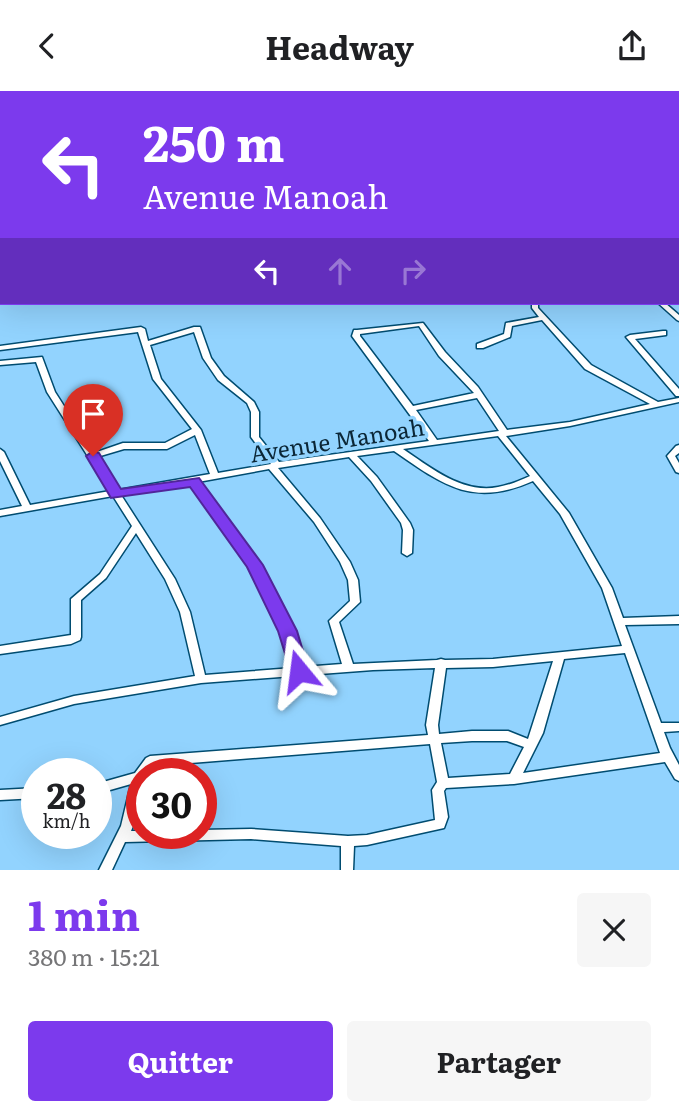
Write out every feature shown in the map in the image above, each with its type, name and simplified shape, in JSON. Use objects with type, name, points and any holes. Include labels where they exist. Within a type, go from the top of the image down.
[{"type":"street","points":[[536,305],[543,318],[588,367],[657,405]]},
{"type":"street","points":[[663,305],[679,319]]},
{"type":"street","points":[[480,346],[507,335],[509,325],[543,318]]},
{"type":"street","points":[[435,443],[412,409],[377,367],[356,336],[357,332],[421,324],[442,354],[478,395],[503,435],[564,513],[607,588],[667,757],[679,776]]},
{"type":"street","points":[[0,348],[139,328],[157,379],[197,430],[215,477]]},
{"type":"street","points":[[145,344],[172,334],[198,330],[208,358],[221,378],[250,402],[254,412],[255,437],[322,527],[350,573],[355,602],[334,621],[349,668]]},
{"type":"street","points":[[663,333],[630,337],[679,394]]},
{"type":"street","points":[[0,363],[38,358],[51,392],[93,456],[135,528],[170,579],[181,603],[201,679]]},
{"type":"street","points":[[412,409],[478,395]]},
{"type":"street","name":"Avenue Manoah","points":[[0,513],[351,454],[503,435],[679,400]]},
{"type":"street","points":[[93,456],[123,446],[167,446],[197,430]]},
{"type":"street","points":[[396,448],[421,466],[471,492],[517,486],[535,477]]},
{"type":"street","points":[[679,448],[671,456],[679,470]]},
{"type":"street","points":[[0,452],[27,508]]},
{"type":"street","points":[[351,454],[374,479],[405,523],[408,530],[407,553]]},
{"type":"street","points":[[194,482],[255,565],[289,636],[299,671]]},
{"type":"street","points":[[0,650],[71,640],[76,637],[76,599],[103,576],[135,528]]},
{"type":"street","points":[[620,622],[679,620]]},
{"type":"street","points":[[0,721],[74,700],[201,679],[349,668],[494,663],[628,649]]},
{"type":"street","points":[[514,779],[533,745],[560,656]]},
{"type":"street","points":[[123,837],[251,834],[348,841],[367,840],[440,824],[438,790],[443,783],[433,738],[433,711],[441,663]]},
{"type":"street","points":[[657,727],[679,727]]},
{"type":"street","points":[[171,758],[499,735],[533,745]]},
{"type":"street","points":[[443,783],[514,779],[667,757]]},
{"type":"street","points":[[0,795],[21,794]]},
{"type":"street","points":[[105,870],[123,837],[126,826]]},
{"type":"street","points":[[347,870],[348,841]]},
{"type":"route","points":[[93,456],[116,494],[194,482],[255,565],[293,645],[299,671]]}]
